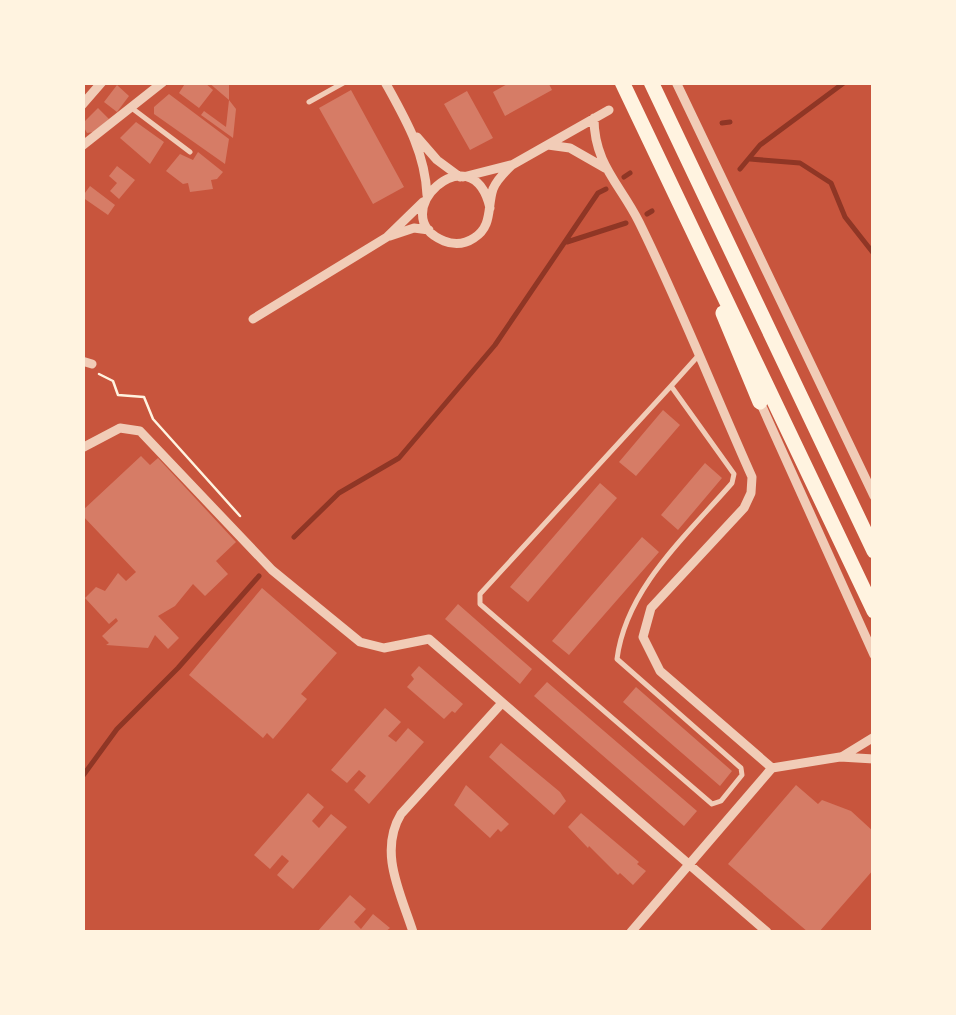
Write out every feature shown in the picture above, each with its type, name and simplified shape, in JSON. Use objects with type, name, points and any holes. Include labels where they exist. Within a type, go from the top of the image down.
[{"type":"highway","points":[[622,82],[874,612]]},
{"type":"highway","points":[[651,82],[874,551]]},
{"type":"highway","points":[[729,306],[722,314],[760,402]]},
{"type":"street","points":[[82,105],[102,82]]},
{"type":"street","points":[[82,146],[163,82]]},
{"type":"street","points":[[385,82],[426,166],[425,220],[430,230],[446,242],[468,242],[484,229],[493,188],[512,165]]},
{"type":"street","points":[[676,82],[874,496]]},
{"type":"street","points":[[387,237],[435,184],[512,165],[609,110]]},
{"type":"street","points":[[594,118],[594,140],[605,168],[638,219],[752,477],[744,508],[651,608],[643,637],[660,671],[772,768]]},
{"type":"street","points":[[412,131],[437,160],[482,188],[490,208]]},
{"type":"street","points":[[546,145],[570,148],[605,168]]},
{"type":"street","points":[[253,319],[387,237],[414,228],[430,230]]},
{"type":"street","points":[[760,402],[874,655]]},
{"type":"street","points":[[82,448],[120,428],[140,431],[272,570],[360,642],[384,648],[428,640],[767,932]]},
{"type":"street","points":[[413,932],[390,859],[388,842],[392,829],[400,814],[502,703]]},
{"type":"street","points":[[840,757],[874,738]]},
{"type":"street","points":[[631,932],[772,768],[840,757],[874,759]]},
{"type":"lane","points":[[309,102],[345,82]]},
{"type":"lane","points":[[133,109],[190,152]]},
{"type":"lane","points":[[671,386],[734,474],[732,483],[645,584],[620,633],[617,659],[741,768],[742,775],[721,801],[712,804],[480,604],[480,594],[698,356]]},
{"type":"path","points":[[88,362],[101,377],[112,381],[118,396],[144,397],[153,419],[244,524]]},
{"type":"building","points":[[186,82],[204,82],[213,90],[199,108],[179,93]]},
{"type":"building","points":[[208,82],[229,82],[229,100]]},
{"type":"building","points":[[511,82],[548,82],[552,90],[505,116],[493,92]]},
{"type":"building","points":[[117,85],[129,96],[117,112],[104,102]]},
{"type":"building","points":[[351,90],[404,187],[373,204],[319,108]]},
{"type":"building","points":[[467,91],[493,138],[470,150],[444,104]]},
{"type":"building","points":[[169,94],[229,139],[225,164],[154,114],[154,107]]},
{"type":"building","points":[[229,100],[236,109],[233,138],[201,115],[204,111],[226,127]]},
{"type":"building","points":[[98,108],[109,119],[87,133],[82,124]]},
{"type":"building","points":[[136,122],[164,142],[150,164],[120,138]]},
{"type":"building","points":[[198,152],[223,172],[211,180],[213,189],[190,192],[188,183],[183,184],[166,171],[180,154],[193,160]]},
{"type":"building","points":[[117,166],[135,180],[119,199],[110,191],[117,183],[109,176]]},
{"type":"building","points":[[90,186],[115,205],[108,215],[82,197]]},
{"type":"building","points":[[663,410],[680,425],[636,476],[619,462]]},
{"type":"building","points":[[141,456],[150,465],[158,458],[236,542],[216,561],[228,574],[205,596],[193,584],[175,606],[158,616],[179,638],[168,649],[155,635],[148,648],[106,645],[109,643],[102,636],[118,621],[116,618],[109,624],[85,598],[96,587],[105,591],[118,573],[126,581],[136,572],[82,511]]},
{"type":"building","points":[[705,463],[722,478],[678,530],[661,515]]},
{"type":"building","points":[[600,483],[617,498],[528,602],[510,587]]},
{"type":"building","points":[[642,537],[659,552],[569,655],[552,641]]},
{"type":"building","points":[[262,588],[337,653],[301,694],[307,699],[273,739],[267,733],[263,738],[189,675]]},
{"type":"building","points":[[458,604],[532,669],[520,684],[445,619]]},
{"type":"building","points":[[419,666],[463,704],[455,713],[452,711],[444,719],[407,687]]},
{"type":"building","points":[[547,682],[697,811],[684,826],[534,696]]},
{"type":"building","points":[[636,687],[732,771],[720,786],[623,702]]},
{"type":"building","points":[[385,708],[401,722],[388,736],[396,742],[408,728],[424,742],[369,804],[354,790],[366,776],[359,770],[347,783],[331,770]]},
{"type":"building","points":[[501,743],[560,792],[566,801],[554,815],[489,757]]},
{"type":"building","points":[[466,785],[509,824],[501,832],[498,829],[490,838],[454,805]]},
{"type":"building","points":[[796,785],[818,804],[822,800],[851,811],[874,832],[874,869],[819,932],[808,932],[728,864]]},
{"type":"building","points":[[308,793],[324,807],[312,821],[319,828],[331,814],[347,827],[293,889],[277,875],[289,861],[282,855],[270,869],[254,855]]},
{"type":"building","points":[[581,813],[646,871],[633,885],[568,827]]},
{"type":"building","points":[[350,895],[366,909],[354,922],[361,929],[373,914],[390,928],[385,932],[317,932]]},
{"type":"waterway","points":[[740,169],[760,145],[845,82]]},
{"type":"waterway","points":[[722,123],[730,122]]},
{"type":"waterway","points":[[750,159],[800,163],[831,183],[845,217],[874,254]]},
{"type":"waterway","points":[[624,177],[630,173]]},
{"type":"waterway","points":[[294,537],[339,493],[399,458],[495,345],[598,193],[606,189]]},
{"type":"waterway","points":[[647,214],[652,211]]},
{"type":"waterway","points":[[567,242],[626,223]]},
{"type":"waterway","points":[[82,777],[117,729],[178,668],[259,576]]}]
